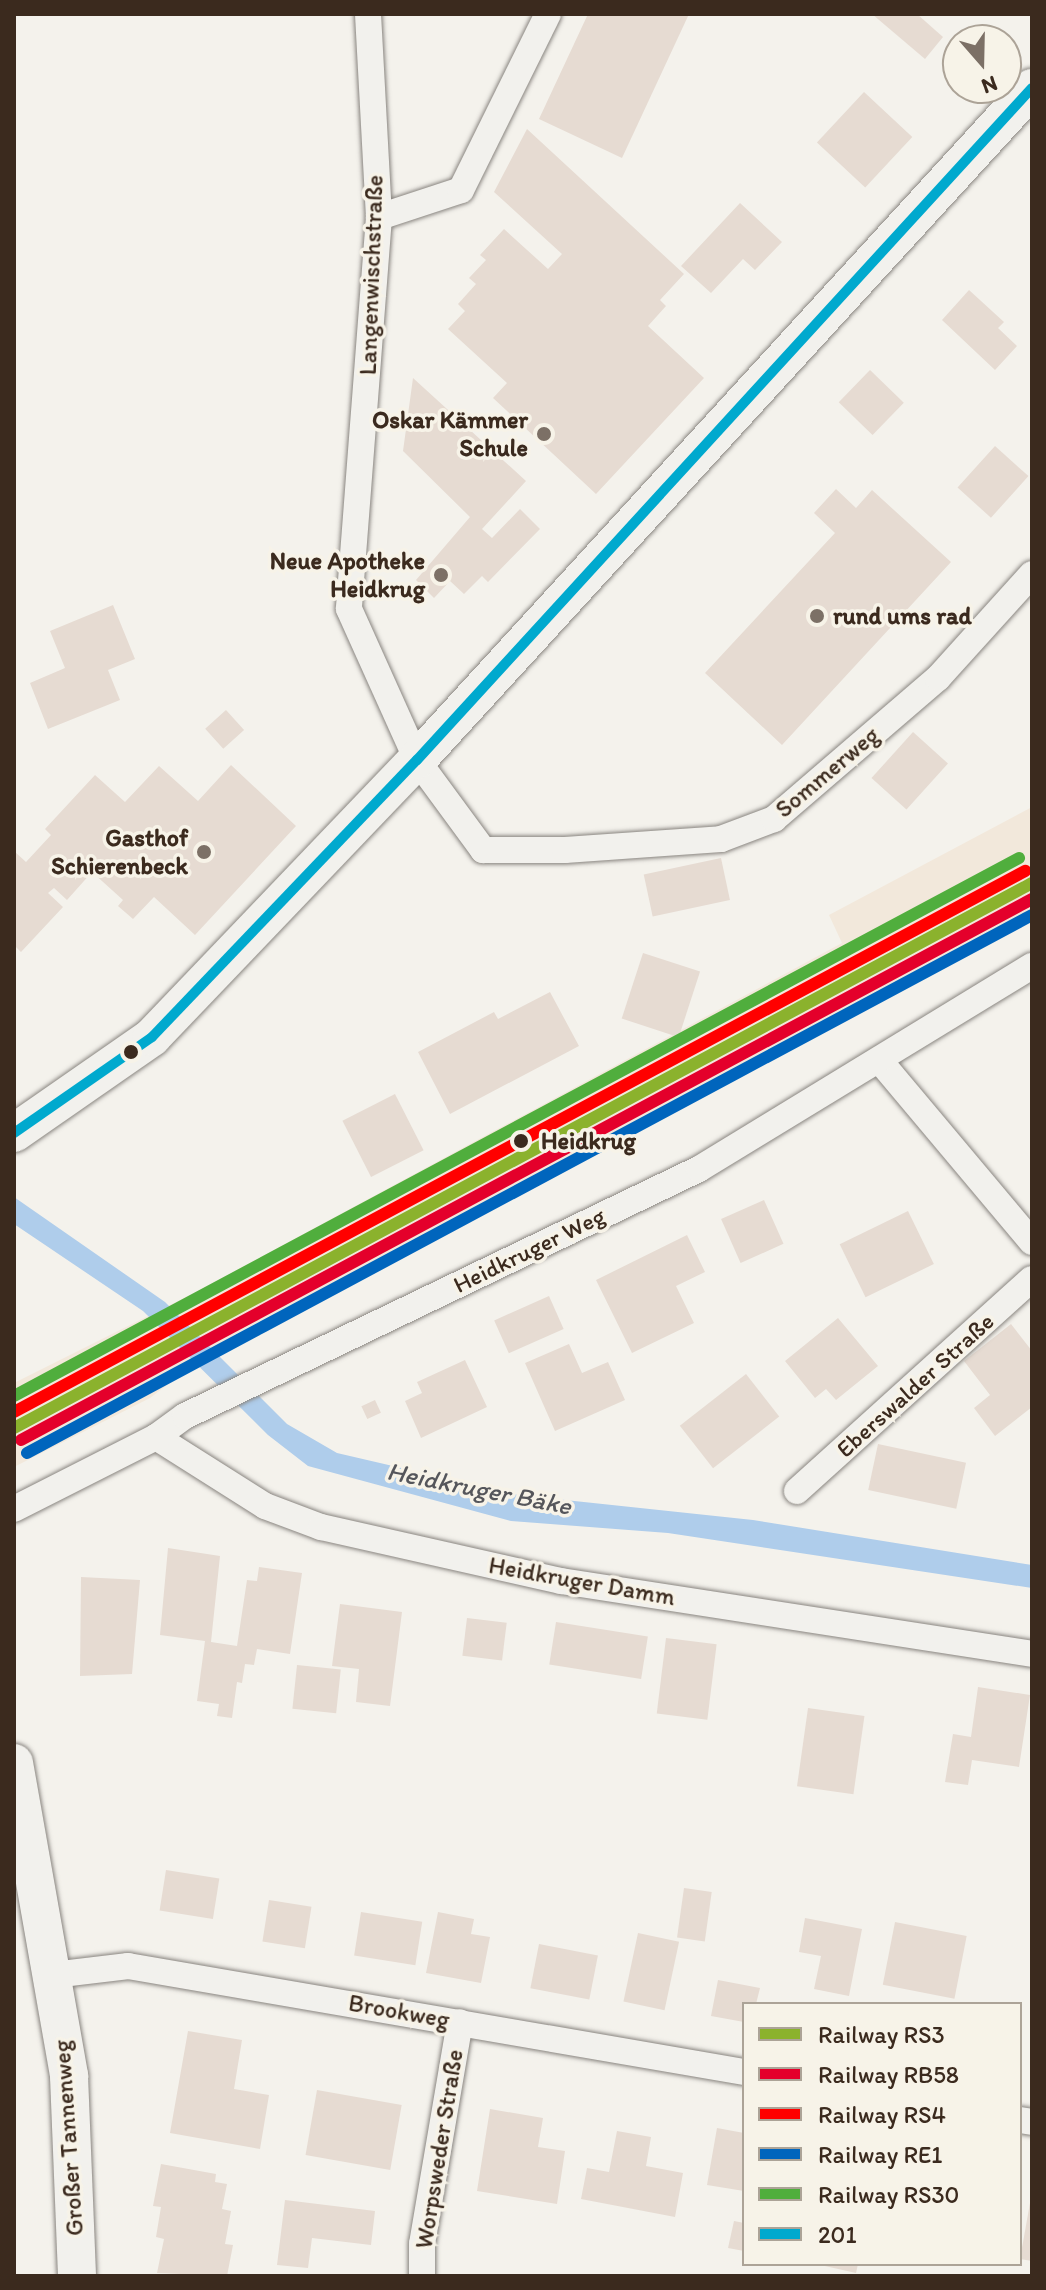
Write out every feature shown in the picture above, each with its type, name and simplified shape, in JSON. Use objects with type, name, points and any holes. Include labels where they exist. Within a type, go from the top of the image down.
[{"type":"main road","points":[[14,1133],[152,1037],[417,760],[1032,88]]},
{"type":"main road","name":"Großer Tannenweg","points":[[14,1763],[69,2076],[77,2276]]},
{"type":"street","name":"Langenwischstraße","points":[[368,14],[379,217],[349,609],[417,760]]},
{"type":"street","points":[[379,217],[461,190],[548,14]]},
{"type":"street","name":"Sommerweg","points":[[417,760],[483,850],[721,839],[774,819],[786,809],[938,678],[1032,574]]},
{"type":"street","name":"Heidkruger Weg","points":[[14,1509],[156,1437],[185,1416],[699,1169],[1032,966]]},
{"type":"street","points":[[880,1061],[1031,1235]]},
{"type":"street","name":"Eberswalder Straße","points":[[797,1491],[1032,1279]]},
{"type":"street","name":"Heidkruger Damm","points":[[156,1437],[265,1506],[321,1527],[561,1581],[1032,1654]]},
{"type":"street","name":"Brookweg","points":[[53,1975],[128,1966],[742,2072]]},
{"type":"street","name":"Worpsweder Straße","points":[[422,2276],[422,2244],[460,2022]]},
{"type":"shaded area","points":[[1032,807],[1032,916],[230,1337],[150,1398],[14,1467],[14,1383],[196,1292],[842,943],[829,915]]},
{"type":"water","name":"Heidkruger Bäke","points":[[14,1197],[165,1302],[287,1424],[337,1453],[518,1495],[753,1520],[1032,1565],[1032,1588],[668,1533],[511,1521],[308,1466],[268,1435],[143,1311],[14,1224]]},
{"type":"building","points":[[588,14],[689,14],[622,158],[539,119]]},
{"type":"building","points":[[872,14],[917,14],[942,36],[925,59]]},
{"type":"building","points":[[864,92],[912,137],[865,187],[817,142]]},
{"type":"building","points":[[527,129],[684,274],[660,300],[666,306],[648,326],[704,378],[596,494],[493,398],[507,383],[448,329],[465,311],[458,304],[476,284],[469,278],[486,260],[480,255],[504,229],[548,269],[562,254],[494,192]]},
{"type":"building","points":[[740,203],[782,242],[755,270],[743,259],[711,293],[681,266]]},
{"type":"building","points":[[969,290],[1004,322],[998,328],[1017,346],[995,370],[942,320]]},
{"type":"building","points":[[870,370],[904,403],[873,435],[839,402]]},
{"type":"building","points":[[413,378],[526,481],[482,529],[492,538],[520,509],[540,529],[488,582],[482,576],[464,594],[450,581],[434,598],[416,580],[470,517],[403,451]]},
{"type":"building","points":[[995,446],[1028,476],[991,518],[958,488]]},
{"type":"building","points":[[836,489],[856,508],[872,490],[951,562],[782,745],[705,673],[835,533],[814,513]]},
{"type":"building","points":[[113,605],[135,659],[108,670],[120,700],[48,729],[30,683],[65,668],[50,631]]},
{"type":"building","points":[[226,710],[244,730],[223,749],[205,729]]},
{"type":"building","points":[[913,732],[948,763],[906,810],[872,778]]},
{"type":"building","points":[[231,765],[296,826],[195,935],[154,897],[133,919],[118,906],[123,900],[92,872],[67,900],[54,888],[48,893],[63,907],[21,952],[14,945],[14,851],[26,862],[51,835],[45,829],[95,775],[125,802],[159,766],[198,801]]},
{"type":"building","points":[[721,858],[730,900],[653,916],[644,874]]},
{"type":"building","points":[[643,953],[700,972],[679,1037],[622,1019]]},
{"type":"building","points":[[550,992],[579,1046],[450,1114],[418,1052],[494,1012],[498,1019]]},
{"type":"building","points":[[395,1094],[424,1150],[371,1177],[342,1121]]},
{"type":"building","points":[[764,1200],[784,1244],[741,1263],[721,1219]]},
{"type":"building","points":[[908,1211],[934,1264],[866,1297],[840,1244]]},
{"type":"building","points":[[687,1235],[705,1272],[676,1286],[694,1323],[632,1353],[596,1280]]},
{"type":"building","points":[[549,1296],[564,1329],[509,1353],[494,1320]]},
{"type":"building","points":[[838,1318],[878,1366],[836,1400],[826,1389],[815,1398],[785,1361]]},
{"type":"building","points":[[1011,1324],[1032,1351],[1032,1407],[995,1436],[974,1408],[990,1395],[964,1361]]},
{"type":"building","points":[[569,1344],[582,1373],[608,1362],[625,1400],[555,1431],[525,1363]]},
{"type":"building","points":[[465,1360],[487,1407],[421,1438],[405,1401],[422,1393],[417,1382]]},
{"type":"building","points":[[746,1374],[779,1417],[713,1468],[680,1426]]},
{"type":"building","points":[[375,1400],[381,1413],[367,1419],[361,1406]]},
{"type":"building","points":[[878,1444],[966,1463],[956,1509],[868,1490]]},
{"type":"building","points":[[168,1548],[220,1556],[211,1642],[237,1646],[247,1580],[257,1581],[259,1567],[302,1573],[290,1654],[257,1649],[254,1665],[245,1664],[242,1683],[237,1682],[232,1718],[217,1716],[219,1704],[197,1701],[205,1641],[160,1635]]},
{"type":"building","points":[[81,1577],[140,1580],[132,1674],[80,1676]]},
{"type":"building","points":[[340,1604],[402,1612],[390,1706],[356,1702],[359,1669],[332,1666]]},
{"type":"building","points":[[467,1618],[507,1623],[502,1661],[462,1656]]},
{"type":"building","points":[[556,1622],[648,1637],[641,1679],[549,1664]]},
{"type":"building","points":[[666,1638],[717,1644],[707,1720],[657,1713]]},
{"type":"building","points":[[297,1665],[341,1670],[336,1713],[292,1709]]},
{"type":"building","points":[[978,1687],[1030,1695],[1019,1767],[972,1760],[968,1785],[945,1782],[953,1734],[971,1737]]},
{"type":"building","points":[[808,1708],[864,1716],[853,1794],[797,1786]]},
{"type":"building","points":[[166,1870],[219,1878],[213,1919],[160,1910]]},
{"type":"building","points":[[684,1888],[712,1892],[705,1941],[677,1938]]},
{"type":"building","points":[[269,1900],[311,1907],[305,1948],[262,1941]]},
{"type":"building","points":[[361,1912],[422,1922],[415,1965],[354,1955]]},
{"type":"building","points":[[438,1912],[474,1919],[471,1934],[490,1937],[481,1983],[426,1973]]},
{"type":"building","points":[[805,1918],[862,1929],[849,1996],[814,1989],[821,1956],[799,1952]]},
{"type":"building","points":[[895,1922],[967,1936],[954,1999],[883,1985]]},
{"type":"building","points":[[638,1933],[679,1942],[665,2010],[623,2001]]},
{"type":"building","points":[[539,1944],[598,1955],[589,2000],[530,1988]]},
{"type":"building","points":[[718,1980],[760,1988],[756,2002],[742,2002],[742,2022],[711,2016]]},
{"type":"building","points":[[188,2031],[242,2040],[234,2089],[269,2095],[260,2149],[170,2133]]},
{"type":"building","points":[[317,2090],[402,2105],[390,2170],[306,2155]]},
{"type":"building","points":[[490,2109],[543,2118],[538,2147],[565,2151],[557,2204],[477,2191]]},
{"type":"building","points":[[717,2128],[742,2133],[742,2191],[707,2185]]},
{"type":"building","points":[[617,2131],[651,2137],[646,2166],[683,2173],[675,2217],[581,2199],[587,2168],[609,2172]]},
{"type":"building","points":[[161,2164],[216,2174],[215,2182],[227,2184],[222,2209],[231,2211],[225,2244],[233,2245],[227,2276],[157,2273],[164,2239],[156,2237],[161,2207],[153,2206]]},
{"type":"building","points":[[285,2200],[375,2211],[371,2245],[312,2238],[308,2268],[277,2265]]},
{"type":"building","points":[[1032,2203],[1032,2261],[1022,2259]]},
{"type":"building","points":[[734,2221],[742,2223],[742,2251],[728,2248]]},
{"type":"building","points":[[825,2266],[858,2266],[856,2273]]},
{"type":"rail line","name":"RS30","points":[[14,1396],[1019,858]]},
{"type":"rail line","name":"RS4","points":[[14,1412],[1025,871]]},
{"type":"rail line","name":"RS3","points":[[14,1428],[1032,883]]},
{"type":"rail line","name":"RB58","points":[[21,1440],[1032,899]]},
{"type":"rail line","name":"RE1","points":[[27,1453],[1032,915]]},
{"type":"transit line","name":"201","points":[[14,1133],[152,1037],[417,760],[1032,88]]},
{"type":"place","name":"Oskar Kämmer Schule","points":[[544,434]]},
{"type":"place","name":"Neue Apotheke Heidkrug","points":[[441,575]]},
{"type":"place","name":"rund ums rad","points":[[817,616]]},
{"type":"place","name":"Gasthof Schierenbeck","points":[[204,852]]},
{"type":"place","name":"Heidkrug","points":[[521,1141]]}]
